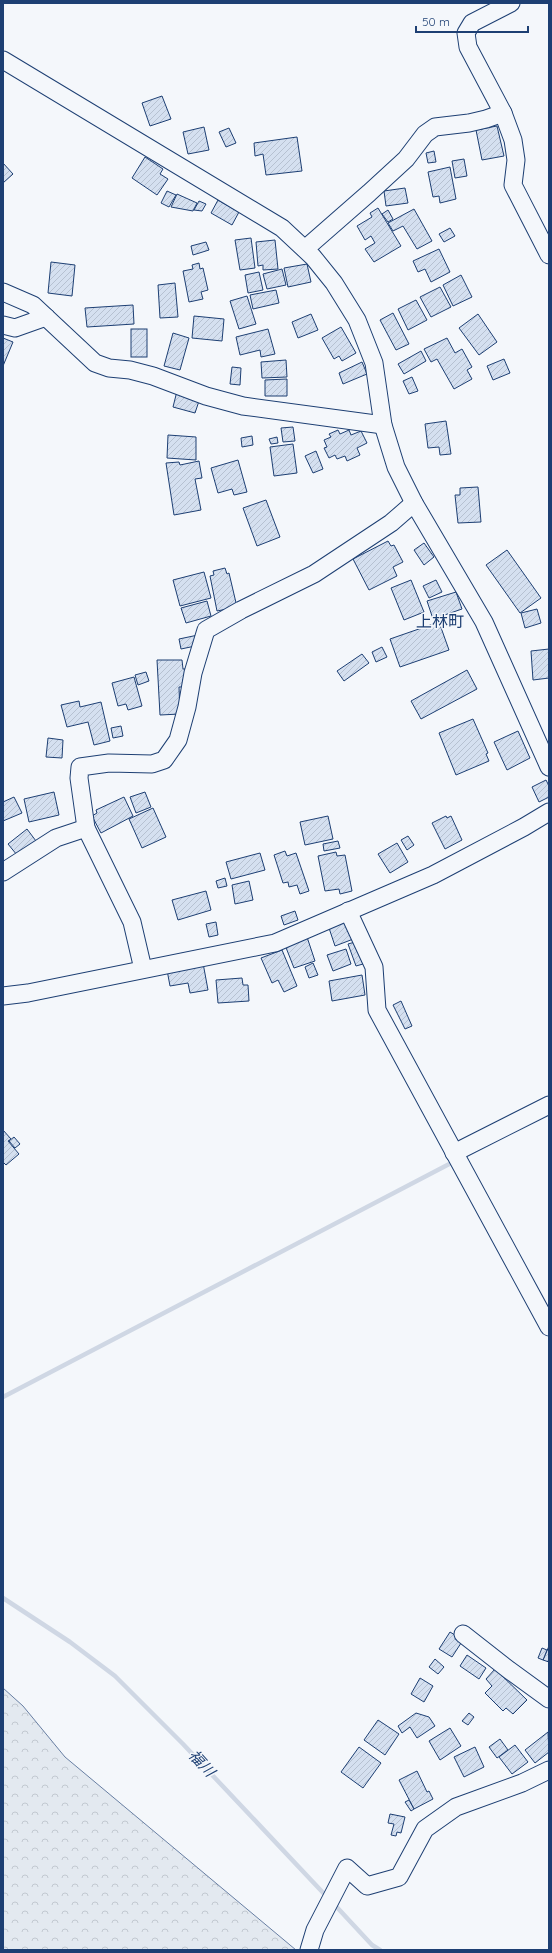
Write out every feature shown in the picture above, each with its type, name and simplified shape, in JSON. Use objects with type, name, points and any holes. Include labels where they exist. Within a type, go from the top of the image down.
[{"type":"street","points":[[510,3],[482,9],[466,33],[468,47],[503,113],[513,140],[516,160],[513,185],[549,255]]},
{"type":"street","points":[[3,60],[282,228],[305,249],[334,283],[357,320],[374,363],[383,424],[396,467],[414,503],[484,622],[548,762]]},
{"type":"street","points":[[305,249],[369,194],[406,159],[424,134],[436,127],[486,120],[503,113]]},
{"type":"street","points":[[3,292],[33,305],[95,363],[109,368],[130,370],[153,376],[206,396],[243,406],[383,424]]},
{"type":"street","points":[[3,325],[15,328],[46,317]]},
{"type":"street","points":[[143,969],[132,922],[86,828],[79,778],[80,767],[109,763],[152,764],[164,760],[178,740],[187,707],[193,673],[206,630],[241,610],[314,574],[391,523],[414,503]]},
{"type":"street","points":[[3,996],[28,993],[275,943],[433,875],[524,827],[549,812]]},
{"type":"street","points":[[3,872],[56,838],[86,828]]},
{"type":"street","points":[[348,911],[374,967],[377,1010],[549,1327]]},
{"type":"street","points":[[454,1153],[549,1105]]},
{"type":"street","points":[[464,1634],[508,1670],[549,1699]]},
{"type":"street","points":[[309,1950],[315,1930],[347,1868],[367,1886],[399,1878],[425,1829],[443,1816],[456,1807],[522,1783],[549,1770]]},
{"type":"green space","points":[[3,1688],[23,1706],[65,1757],[296,1950],[3,1950]]},
{"type":"building","points":[[162,96],[171,119],[150,126],[142,103]]},
{"type":"building","points":[[497,126],[504,156],[482,160],[476,130]]},
{"type":"building","points":[[204,127],[209,150],[188,154],[183,132]]},
{"type":"building","points":[[229,128],[236,143],[226,147],[219,132]]},
{"type":"building","points":[[297,137],[302,171],[266,175],[263,154],[255,156],[254,143]]},
{"type":"building","points":[[434,151],[436,162],[428,163],[426,153]]},
{"type":"building","points":[[145,157],[163,169],[160,174],[168,179],[157,195],[132,178]]},
{"type":"building","points":[[464,159],[467,176],[455,178],[452,161]]},
{"type":"building","points":[[3,163],[13,174],[3,183]]},
{"type":"building","points":[[450,167],[456,199],[440,203],[439,196],[433,197],[428,172]]},
{"type":"building","points":[[405,188],[408,203],[386,206],[384,191]]},
{"type":"building","points":[[167,191],[176,195],[169,207],[161,203]]},
{"type":"building","points":[[177,194],[197,203],[193,211],[171,207]]},
{"type":"building","points":[[218,200],[239,212],[232,225],[211,213]]},
{"type":"building","points":[[199,201],[206,204],[202,211],[194,210]]},
{"type":"building","points":[[378,208],[401,246],[374,262],[365,249],[375,243],[371,236],[365,240],[357,226],[372,217],[370,213]]},
{"type":"building","points":[[414,209],[432,241],[417,249],[403,226],[393,231],[388,223]]},
{"type":"building","points":[[388,210],[393,219],[388,222],[382,214]]},
{"type":"building","points":[[450,228],[455,236],[444,242],[439,234]]},
{"type":"building","points":[[251,238],[255,268],[240,270],[235,240]]},
{"type":"building","points":[[275,240],[278,269],[263,270],[263,265],[258,266],[256,242]]},
{"type":"building","points":[[206,242],[209,250],[193,255],[191,246]]},
{"type":"building","points":[[439,249],[450,272],[431,282],[425,269],[418,272],[413,261]]},
{"type":"building","points":[[51,262],[75,265],[72,296],[48,293]]},
{"type":"building","points":[[199,263],[200,269],[203,268],[208,290],[201,292],[203,299],[189,302],[183,271],[193,269],[192,265]]},
{"type":"building","points":[[307,264],[311,282],[288,287],[284,268]]},
{"type":"building","points":[[282,269],[286,285],[267,289],[263,274]]},
{"type":"building","points":[[259,272],[263,290],[248,293],[245,275]]},
{"type":"building","points":[[461,275],[472,297],[453,306],[443,285]]},
{"type":"building","points":[[175,283],[178,317],[160,318],[158,285]]},
{"type":"building","points":[[440,287],[451,307],[431,317],[420,297]]},
{"type":"building","points":[[276,290],[279,303],[253,309],[250,295]]},
{"type":"building","points":[[247,296],[256,324],[239,329],[230,301]]},
{"type":"building","points":[[416,300],[427,320],[408,330],[398,309]]},
{"type":"building","points":[[133,305],[134,324],[87,327],[85,308]]},
{"type":"building","points":[[393,313],[409,344],[396,350],[380,320]]},
{"type":"building","points":[[311,314],[318,330],[298,338],[292,322]]},
{"type":"building","points":[[478,314],[497,342],[479,355],[459,328]]},
{"type":"building","points":[[194,316],[224,319],[222,341],[192,338]]},
{"type":"building","points":[[341,327],[356,353],[342,361],[339,356],[334,359],[322,338]]},
{"type":"building","points":[[131,329],[147,329],[147,357],[131,357]]},
{"type":"building","points":[[268,329],[275,354],[261,357],[260,350],[240,355],[236,337]]},
{"type":"building","points":[[173,333],[189,338],[180,370],[164,366]]},
{"type":"building","points":[[3,338],[13,342],[3,366]]},
{"type":"building","points":[[447,338],[455,353],[462,349],[472,367],[467,370],[472,379],[454,389],[437,359],[431,362],[424,349]]},
{"type":"building","points":[[421,351],[426,361],[404,374],[398,364]]},
{"type":"building","points":[[504,359],[510,373],[493,380],[487,366]]},
{"type":"building","points":[[286,360],[287,377],[262,378],[261,362]]},
{"type":"building","points":[[362,362],[367,374],[343,384],[339,373]]},
{"type":"building","points":[[232,367],[241,368],[240,385],[230,384]]},
{"type":"building","points":[[412,377],[418,391],[409,394],[403,381]]},
{"type":"building","points":[[287,379],[287,396],[265,396],[265,380]]},
{"type":"building","points":[[177,391],[200,398],[195,413],[173,407]]},
{"type":"building","points":[[446,421],[451,454],[440,455],[439,447],[428,448],[425,424]]},
{"type":"building","points":[[293,427],[295,441],[283,442],[281,428]]},
{"type":"building","points":[[338,430],[340,434],[349,430],[351,435],[361,431],[367,443],[357,448],[360,455],[347,461],[345,456],[337,459],[335,455],[329,458],[324,448],[327,447],[324,440],[331,437],[329,434]]},
{"type":"building","points":[[168,435],[196,437],[196,460],[167,458]]},
{"type":"building","points":[[252,436],[253,445],[242,447],[241,438]]},
{"type":"building","points":[[277,437],[278,443],[271,444],[269,439]]},
{"type":"building","points":[[293,444],[297,473],[274,476],[270,447]]},
{"type":"building","points":[[316,451],[323,469],[313,473],[305,456]]},
{"type":"building","points":[[238,460],[247,492],[234,495],[232,489],[218,493],[211,468]]},
{"type":"building","points":[[199,461],[202,478],[195,479],[201,510],[174,515],[166,463],[179,462],[180,465]]},
{"type":"building","points":[[478,487],[481,522],[458,523],[455,495],[460,495],[460,488]]},
{"type":"building","points":[[266,500],[280,537],[257,546],[243,508]]},
{"type":"building","points":[[388,541],[391,546],[394,545],[403,562],[393,567],[397,576],[369,590],[353,559]]},
{"type":"building","points":[[424,543],[434,557],[424,565],[414,550]]},
{"type":"building","points":[[507,550],[541,598],[520,613],[486,565]]},
{"type":"building","points":[[225,568],[227,574],[229,573],[237,607],[217,611],[210,576],[214,575],[213,571]]},
{"type":"building","points":[[204,572],[211,598],[180,606],[173,580]]},
{"type":"building","points":[[411,580],[424,612],[404,620],[391,588]]},
{"type":"building","points":[[436,580],[442,592],[429,598],[423,586]]},
{"type":"building","points":[[456,592],[462,609],[433,619],[427,601]]},
{"type":"building","points":[[207,601],[211,616],[186,623],[181,608]]},
{"type":"building","points":[[537,609],[541,623],[525,628],[521,613]]},
{"type":"building","points":[[439,622],[449,650],[400,667],[390,639]]},
{"type":"building","points":[[198,635],[200,645],[181,649],[179,639]]},
{"type":"building","points":[[382,647],[387,657],[376,662],[372,652]]},
{"type":"building","points":[[549,649],[549,678],[533,680],[531,651]]},
{"type":"building","points":[[362,654],[369,663],[344,681],[337,671]]},
{"type":"building","points":[[157,660],[182,660],[183,669],[186,669],[187,679],[183,679],[183,687],[179,687],[180,714],[160,715]]},
{"type":"building","points":[[467,670],[477,689],[421,719],[411,701]]},
{"type":"building","points":[[146,672],[149,681],[138,685],[135,675]]},
{"type":"building","points":[[134,677],[142,706],[128,710],[126,704],[118,706],[112,683]]},
{"type":"building","points":[[79,701],[80,707],[101,702],[110,741],[94,745],[88,722],[67,727],[61,705]]},
{"type":"building","points":[[473,719],[488,753],[486,754],[489,761],[456,775],[439,733]]},
{"type":"building","points":[[121,726],[123,736],[113,738],[111,728]]},
{"type":"building","points":[[518,731],[530,758],[507,770],[494,742]]},
{"type":"building","points":[[48,738],[63,740],[62,758],[46,757]]},
{"type":"building","points":[[546,780],[549,786],[549,797],[539,802],[532,787]]},
{"type":"building","points":[[54,792],[59,815],[29,822],[24,799]]},
{"type":"building","points":[[145,792],[151,807],[136,813],[130,797]]},
{"type":"building","points":[[14,797],[22,813],[3,821],[3,802]]},
{"type":"building","points":[[124,797],[133,816],[101,833],[92,816],[97,813],[96,810]]},
{"type":"building","points":[[153,808],[166,837],[142,848],[129,819]]},
{"type":"building","points":[[328,816],[333,839],[305,845],[300,822]]},
{"type":"building","points":[[446,816],[447,818],[451,816],[462,840],[445,849],[432,823]]},
{"type":"building","points":[[27,829],[36,841],[17,855],[8,844]]},
{"type":"building","points":[[408,836],[414,845],[407,850],[401,840]]},
{"type":"building","points":[[338,841],[340,848],[324,851],[323,844]]},
{"type":"building","points":[[397,843],[408,862],[390,873],[378,854]]},
{"type":"building","points":[[285,851],[287,856],[296,853],[309,891],[300,894],[297,885],[289,887],[288,882],[283,883],[274,855]]},
{"type":"building","points":[[336,852],[337,856],[345,855],[352,891],[340,894],[339,889],[325,891],[318,856]]},
{"type":"building","points":[[260,853],[265,870],[231,879],[226,862]]},
{"type":"building","points":[[225,878],[227,886],[218,888],[216,881]]},
{"type":"building","points":[[249,881],[253,900],[235,904],[232,885]]},
{"type":"building","points":[[206,891],[211,910],[178,920],[172,900]]},
{"type":"building","points":[[295,911],[298,920],[284,925],[281,916]]},
{"type":"building","points":[[216,922],[218,935],[209,937],[206,924]]},
{"type":"building","points":[[345,922],[349,934],[353,933],[356,938],[335,946],[329,928]]},
{"type":"building","points":[[307,937],[315,961],[294,968],[285,945]]},
{"type":"building","points":[[355,942],[363,964],[356,966],[348,944]]},
{"type":"building","points":[[346,949],[351,964],[333,971],[327,955]]},
{"type":"building","points":[[282,950],[297,986],[284,992],[278,980],[272,983],[261,958]]},
{"type":"building","points":[[203,963],[208,990],[190,993],[188,983],[170,986],[167,970]]},
{"type":"building","points":[[313,963],[318,975],[309,978],[305,967]]},
{"type":"building","points":[[362,975],[365,995],[332,1001],[329,981]]},
{"type":"building","points":[[242,978],[243,985],[248,985],[249,1001],[218,1003],[216,980]]},
{"type":"building","points":[[401,1001],[412,1026],[405,1029],[393,1005]]},
{"type":"building","points":[[3,1130],[11,1139],[8,1141],[19,1154],[6,1165],[3,1162]]},
{"type":"building","points":[[14,1137],[20,1144],[15,1148],[9,1141]]},
{"type":"building","points":[[450,1632],[463,1640],[452,1657],[439,1649]]},
{"type":"building","points":[[549,1646],[549,1662],[543,1660]]},
{"type":"building","points":[[542,1648],[547,1650],[543,1660],[538,1658]]},
{"type":"building","points":[[467,1655],[486,1668],[479,1679],[460,1666]]},
{"type":"building","points":[[435,1659],[444,1667],[438,1674],[429,1667]]},
{"type":"building","points":[[495,1669],[527,1700],[513,1714],[506,1708],[503,1711],[485,1693],[492,1686],[486,1679]]},
{"type":"building","points":[[420,1678],[433,1686],[424,1702],[411,1694]]},
{"type":"building","points":[[416,1713],[429,1717],[435,1726],[417,1738],[410,1727],[402,1733],[398,1726]]},
{"type":"building","points":[[469,1713],[474,1717],[468,1725],[462,1721]]},
{"type":"building","points":[[378,1720],[399,1734],[385,1755],[364,1740]]},
{"type":"building","points":[[450,1728],[461,1746],[440,1760],[429,1741]]},
{"type":"building","points":[[548,1732],[549,1752],[535,1763],[525,1750]]},
{"type":"building","points":[[500,1739],[508,1750],[497,1758],[489,1747]]},
{"type":"building","points":[[515,1745],[528,1762],[512,1774],[499,1757]]},
{"type":"building","points":[[359,1747],[381,1763],[363,1788],[341,1772]]},
{"type":"building","points":[[475,1747],[484,1767],[464,1777],[454,1757]]},
{"type":"building","points":[[417,1771],[427,1792],[429,1791],[433,1799],[414,1809],[399,1780]]},
{"type":"building","points":[[409,1800],[414,1809],[411,1811],[405,1802]]},
{"type":"building","points":[[390,1814],[405,1817],[401,1833],[397,1832],[396,1836],[391,1835],[394,1824],[388,1823]]},
{"type":"waterway","points":[[3,1397],[455,1161]]},
{"type":"waterway","name":"福川","points":[[3,1598],[70,1642],[115,1676],[183,1744],[328,1898]]},
{"type":"waterway","name":"福川","points":[[333,1903],[372,1945],[380,1950]]},
{"type":"district","name":"上林町","points":[[440,621]]}]
